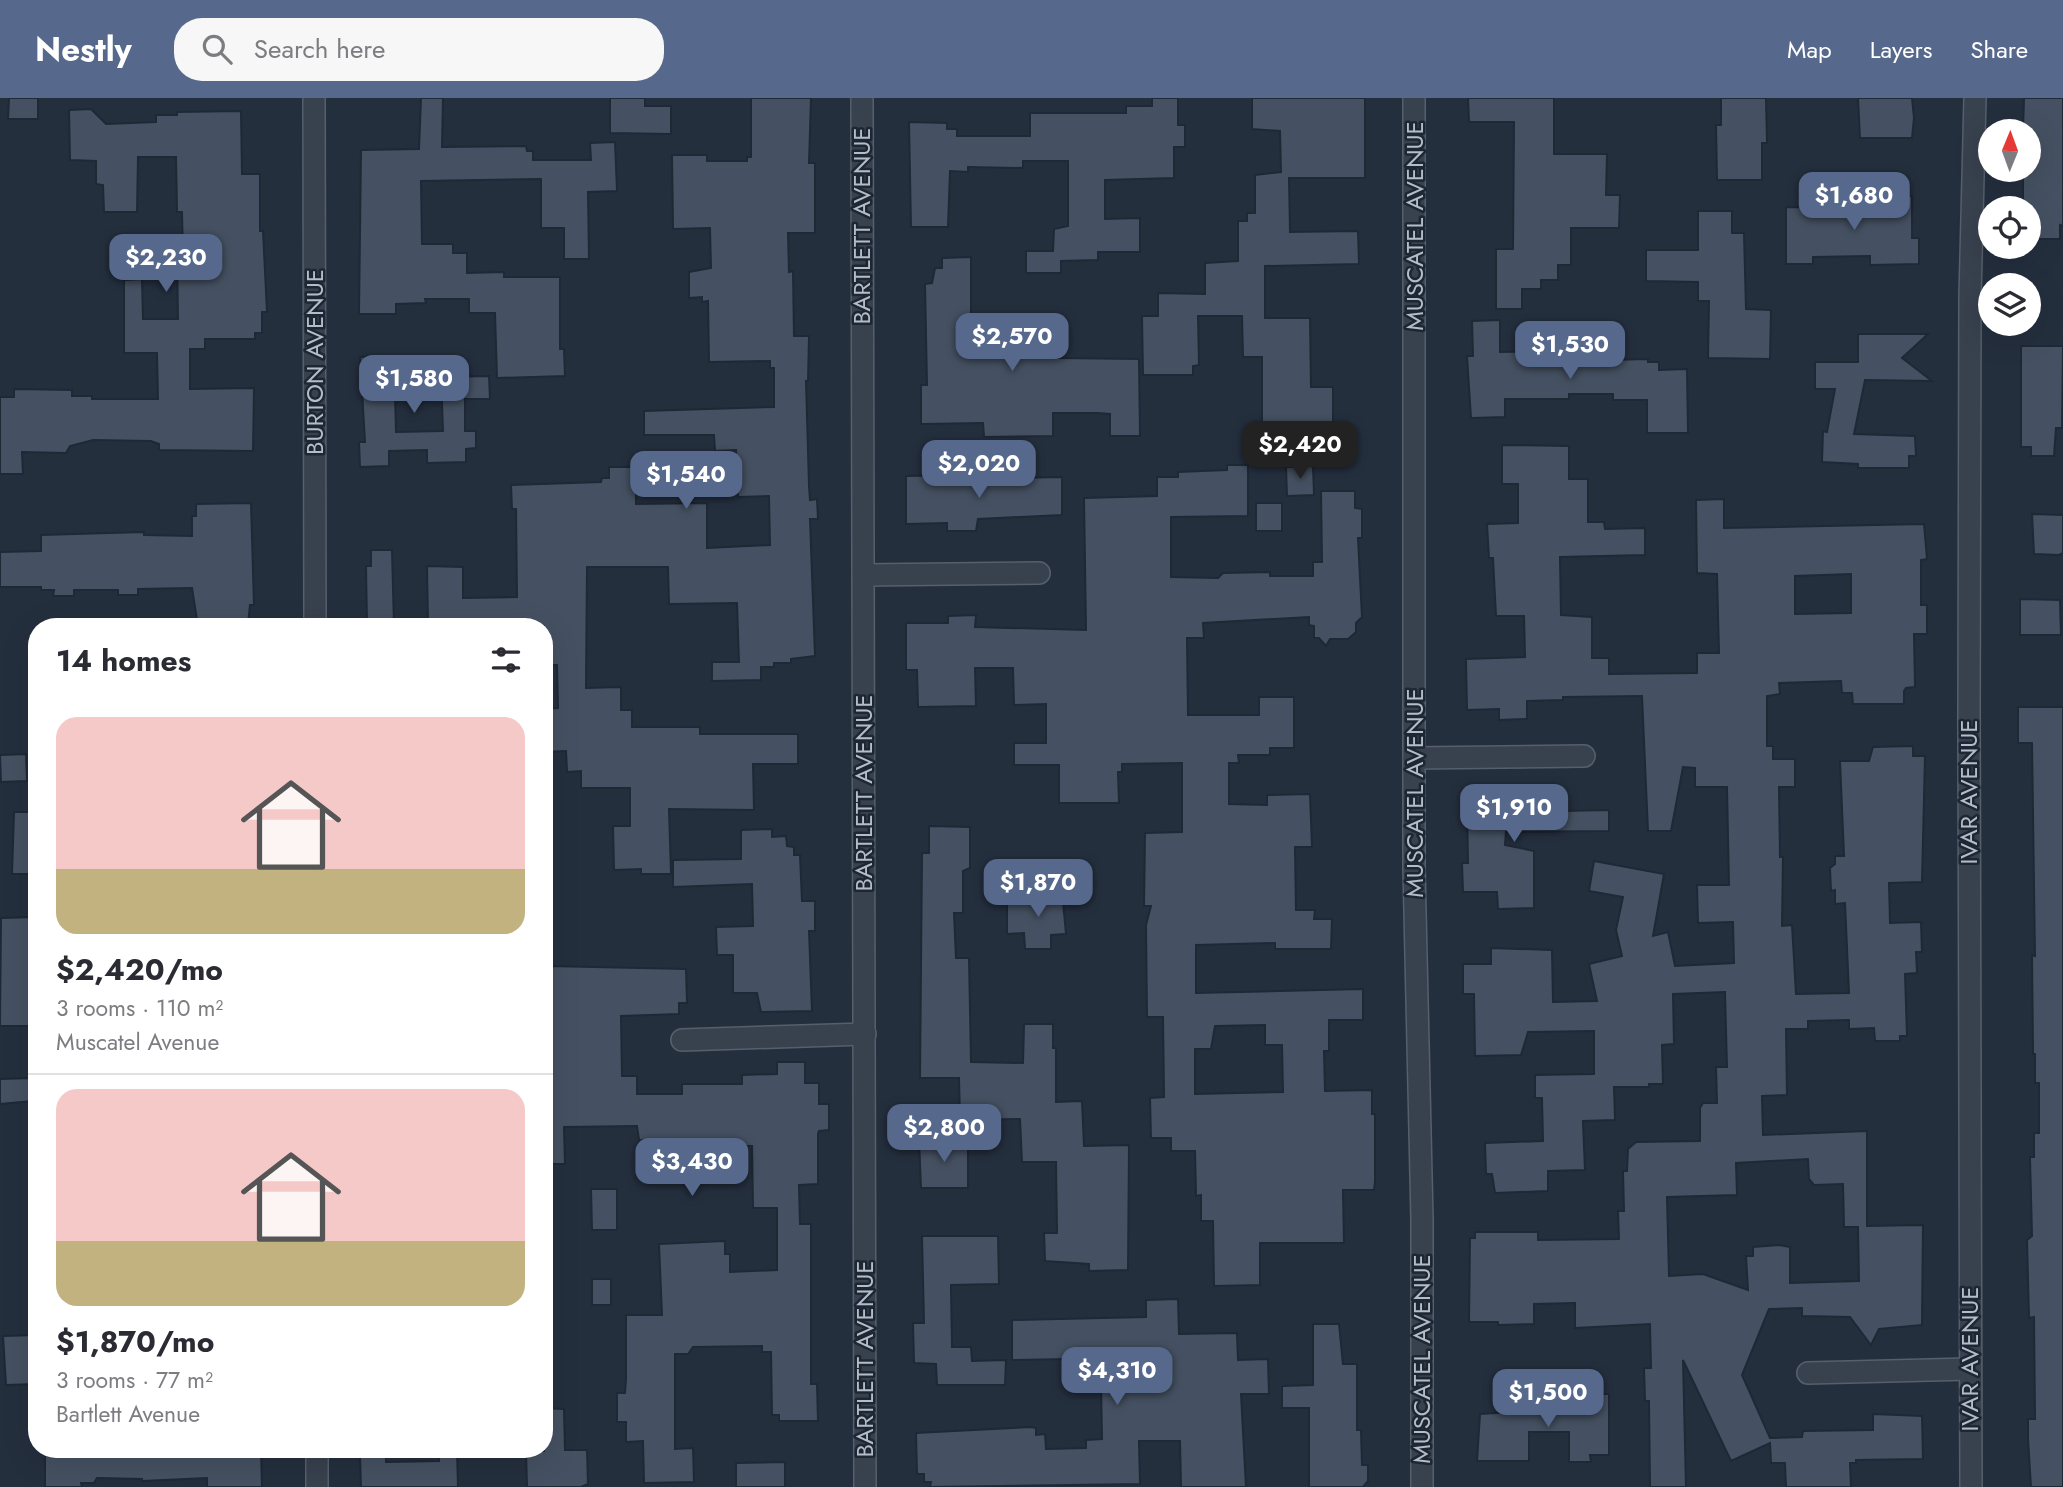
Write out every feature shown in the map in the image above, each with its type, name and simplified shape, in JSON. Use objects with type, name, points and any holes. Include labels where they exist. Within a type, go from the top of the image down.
[{"type":"street","name":"BURTON AVENUE","points":[[314,98],[315,618]]},
{"type":"street","name":"BARTLETT AVENUE","points":[[862,98],[865,1487]]},
{"type":"street","name":"MUSCATEL AVENUE","points":[[1414,98],[1414,758],[1416,1074],[1422,1219],[1422,1487]]},
{"type":"street","name":"IVAR AVENUE","points":[[1970,1487],[1970,297],[1975,98]]},
{"type":"street","points":[[864,575],[1039,573]]},
{"type":"street","points":[[1414,758],[1584,756]]},
{"type":"street","points":[[682,1040],[865,1034]]},
{"type":"street","points":[[1808,1373],[1970,1369]]},
{"type":"street","points":[[317,1458],[317,1487]]},
{"type":"building","points":[[9,98],[38,98],[38,119],[8,119]]},
{"type":"building","points":[[421,98],[443,98],[442,147],[526,146],[527,151],[533,151],[533,160],[591,160],[590,143],[615,142],[617,191],[588,192],[589,259],[564,259],[564,228],[541,228],[541,179],[421,181],[422,244],[453,244],[453,253],[467,253],[467,273],[504,272],[504,277],[560,277],[560,349],[564,349],[565,376],[497,378],[495,313],[469,313],[469,299],[425,299],[426,303],[396,304],[396,314],[359,314],[361,150],[419,149]]},
{"type":"building","points":[[610,98],[645,98],[645,106],[671,106],[671,134],[610,133]]},
{"type":"building","points":[[751,98],[811,98],[809,163],[815,163],[815,233],[788,233],[789,272],[793,271],[794,336],[809,336],[806,381],[809,486],[810,500],[817,499],[818,519],[810,519],[815,656],[791,659],[791,663],[774,663],[774,667],[761,667],[761,680],[712,681],[712,662],[739,662],[737,603],[669,604],[668,567],[587,567],[586,688],[621,687],[621,710],[632,710],[632,727],[700,727],[700,734],[798,734],[798,764],[753,764],[754,810],[669,809],[671,874],[641,874],[641,869],[614,870],[613,826],[630,826],[630,788],[581,788],[581,771],[567,772],[566,751],[553,752],[553,708],[558,708],[557,665],[553,665],[553,618],[428,618],[427,566],[463,567],[463,598],[517,597],[516,509],[512,509],[511,485],[601,482],[602,478],[609,478],[609,467],[636,467],[636,504],[707,503],[707,548],[770,545],[769,496],[738,497],[736,450],[715,451],[714,435],[644,435],[644,411],[774,407],[774,368],[770,368],[770,361],[709,362],[708,301],[702,302],[702,297],[689,298],[689,272],[711,268],[710,228],[673,229],[672,155],[707,155],[707,161],[747,161],[747,157],[751,157]]},
{"type":"building","points":[[1152,98],[1178,98],[1178,125],[1185,125],[1185,147],[1174,147],[1174,178],[1105,180],[1105,219],[1140,218],[1140,252],[1098,252],[1098,260],[1061,261],[1061,273],[1026,273],[1026,251],[1053,251],[1054,229],[1068,226],[1068,161],[1023,161],[1023,168],[968,167],[968,172],[950,171],[948,227],[911,227],[909,122],[947,123],[947,129],[957,129],[957,136],[1030,136],[1030,113],[1126,113],[1126,106],[1152,106]]},
{"type":"building","points":[[1252,98],[1365,98],[1365,178],[1289,178],[1290,232],[1358,231],[1359,264],[1265,266],[1265,318],[1310,318],[1311,387],[1333,387],[1333,427],[1274,427],[1275,446],[1251,447],[1251,424],[1262,424],[1262,357],[1243,357],[1242,316],[1198,316],[1199,365],[1193,366],[1193,375],[1143,375],[1142,316],[1158,316],[1158,293],[1205,294],[1205,263],[1238,261],[1238,221],[1247,221],[1247,213],[1255,213],[1255,175],[1281,172],[1280,131],[1252,129]]},
{"type":"building","points":[[1468,98],[1554,98],[1554,154],[1607,154],[1606,195],[1620,195],[1619,228],[1571,228],[1571,265],[1558,265],[1558,280],[1541,280],[1541,289],[1522,289],[1522,309],[1496,309],[1496,249],[1513,249],[1514,122],[1469,122]]},
{"type":"building","points":[[1721,98],[1766,98],[1767,143],[1762,143],[1762,180],[1717,180],[1716,125],[1721,125]]},
{"type":"building","points":[[1858,98],[1912,98],[1912,138],[1860,138]]},
{"type":"building","points":[[2024,98],[2063,98],[2063,226],[2060,225],[2060,239],[2041,239],[2041,196],[2023,196],[2023,182],[2041,182],[2041,119],[2023,119]]},
{"type":"building","points":[[91,109],[106,124],[156,122],[156,115],[177,115],[177,112],[241,111],[242,174],[260,174],[260,231],[263,231],[267,312],[262,312],[262,333],[255,333],[255,339],[205,339],[205,349],[190,349],[190,389],[254,388],[253,451],[159,450],[159,444],[151,441],[93,440],[70,446],[66,453],[22,452],[23,474],[0,474],[0,397],[14,397],[14,389],[72,390],[72,396],[92,396],[92,399],[158,399],[157,353],[124,353],[124,280],[142,279],[143,319],[178,319],[177,256],[183,256],[182,212],[177,212],[176,157],[138,157],[137,212],[104,212],[103,185],[96,184],[96,161],[70,160],[69,110]]},
{"type":"building","points":[[1865,196],[1912,196],[1912,238],[1919,238],[1919,264],[1870,265],[1870,256],[1813,257],[1813,264],[1786,264],[1786,207],[1865,209]]},
{"type":"building","points":[[1698,211],[1732,211],[1732,233],[1744,233],[1746,309],[1771,310],[1770,359],[1708,358],[1709,301],[1698,301],[1698,282],[1646,281],[1646,250],[1698,250]]},
{"type":"building","points":[[971,257],[971,329],[1010,331],[1011,353],[1058,353],[1058,358],[1139,359],[1140,436],[1110,436],[1110,414],[1098,413],[1053,413],[1053,436],[984,437],[983,423],[921,424],[921,385],[927,385],[925,284],[932,283],[935,268],[942,268],[942,258]]},
{"type":"building","points":[[1500,320],[1500,352],[1568,351],[1572,361],[1648,359],[1648,362],[1659,362],[1659,370],[1687,369],[1688,433],[1647,433],[1647,400],[1613,400],[1613,394],[1569,394],[1569,399],[1505,399],[1505,417],[1471,418],[1467,356],[1473,356],[1472,321]]},
{"type":"building","points":[[1858,334],[1928,334],[1902,358],[1932,381],[1865,380],[1854,434],[1915,436],[1916,456],[1909,456],[1909,468],[1858,468],[1858,464],[1822,462],[1823,431],[1827,432],[1835,389],[1815,389],[1815,362],[1858,362]]},
{"type":"building","points":[[2021,346],[2063,346],[2062,428],[2056,428],[2054,456],[2031,456],[2031,447],[2021,447]]},
{"type":"building","points":[[393,356],[394,373],[414,373],[415,393],[395,393],[396,432],[443,431],[441,377],[489,376],[490,399],[465,399],[465,431],[476,431],[476,448],[466,449],[466,462],[427,463],[427,450],[389,451],[389,466],[360,467],[359,442],[365,442],[360,357]]},
{"type":"building","points":[[1502,445],[1569,446],[1569,479],[1588,479],[1588,522],[1604,522],[1605,529],[1645,528],[1645,555],[1560,557],[1561,615],[1592,617],[1592,658],[1609,658],[1609,674],[1697,673],[1697,653],[1719,653],[1717,574],[1697,573],[1696,500],[1724,499],[1724,528],[1924,524],[1927,559],[1921,560],[1921,605],[1927,605],[1927,634],[1914,634],[1915,687],[1906,688],[1904,691],[1904,704],[1853,704],[1852,693],[1842,693],[1841,681],[1779,683],[1780,694],[1767,696],[1767,746],[1773,746],[1773,759],[1795,759],[1795,787],[1779,787],[1780,857],[1783,857],[1782,926],[1792,925],[1796,994],[1849,993],[1845,903],[1835,904],[1835,890],[1831,891],[1830,868],[1835,864],[1835,856],[1844,856],[1840,761],[1869,761],[1873,747],[1913,746],[1913,756],[1925,756],[1922,882],[1889,883],[1890,923],[1921,922],[1922,952],[1916,952],[1917,973],[1905,974],[1907,1036],[1900,1036],[1900,1041],[1875,1041],[1874,1028],[1849,1029],[1849,1020],[1808,1021],[1808,1029],[1786,1029],[1787,1095],[1762,1096],[1763,1135],[1867,1131],[1867,1226],[1923,1225],[1922,1325],[1879,1329],[1871,1345],[1850,1317],[1802,1316],[1802,1308],[1769,1309],[1742,1375],[1770,1438],[1802,1437],[1803,1431],[1873,1430],[1873,1414],[1922,1416],[1923,1459],[1856,1460],[1856,1463],[1850,1463],[1851,1487],[1786,1487],[1785,1463],[1771,1463],[1770,1443],[1731,1461],[1683,1360],[1686,1487],[1650,1487],[1649,1401],[1645,1401],[1644,1368],[1651,1368],[1650,1324],[1575,1328],[1575,1303],[1534,1304],[1534,1324],[1498,1325],[1498,1322],[1469,1322],[1470,1238],[1475,1238],[1475,1232],[1538,1232],[1538,1240],[1619,1239],[1618,1211],[1624,1211],[1623,1171],[1627,1171],[1628,1149],[1636,1142],[1700,1141],[1700,1108],[1703,1103],[1717,1103],[1716,1067],[1727,1067],[1725,992],[1673,994],[1674,1044],[1662,1045],[1663,1084],[1649,1084],[1649,1087],[1614,1087],[1615,1120],[1583,1121],[1585,1170],[1548,1171],[1548,1191],[1495,1193],[1492,1174],[1486,1174],[1485,1143],[1543,1141],[1542,1098],[1535,1098],[1535,1075],[1594,1074],[1594,1031],[1528,1032],[1521,1055],[1475,1056],[1474,994],[1463,994],[1463,964],[1491,964],[1491,948],[1552,950],[1553,1002],[1597,1001],[1589,964],[1622,956],[1616,930],[1623,897],[1589,891],[1594,861],[1664,874],[1653,936],[1668,932],[1675,966],[1734,963],[1733,922],[1698,923],[1697,885],[1729,885],[1727,787],[1695,787],[1695,768],[1683,767],[1671,831],[1648,831],[1642,696],[1563,697],[1563,700],[1527,701],[1527,719],[1499,720],[1499,709],[1467,710],[1466,659],[1525,657],[1524,616],[1496,616],[1493,558],[1489,558],[1487,524],[1518,523],[1518,484],[1502,484]],"holes":[[[1851,574],[1851,613],[1795,614],[1795,576]],[[1808,1159],[1809,1179],[1814,1185],[1843,1184],[1844,1227],[1858,1227],[1859,1281],[1790,1283],[1790,1247],[1779,1245],[1753,1247],[1753,1256],[1746,1256],[1748,1290],[1703,1274],[1669,1276],[1667,1197],[1737,1195],[1736,1163]]]},
{"type":"building","points":[[1227,465],[1248,465],[1248,516],[1171,517],[1171,577],[1218,578],[1223,573],[1270,572],[1270,576],[1313,576],[1313,562],[1322,562],[1321,491],[1355,491],[1355,508],[1362,509],[1362,538],[1358,538],[1362,617],[1356,623],[1356,632],[1348,639],[1330,639],[1326,646],[1319,638],[1314,638],[1314,626],[1309,625],[1309,617],[1203,623],[1204,638],[1187,638],[1188,715],[1259,715],[1259,697],[1294,697],[1294,748],[1270,748],[1270,755],[1238,755],[1239,763],[1229,763],[1229,804],[1267,805],[1267,795],[1310,794],[1312,847],[1295,847],[1296,910],[1315,910],[1314,919],[1332,919],[1331,949],[1275,949],[1275,943],[1196,945],[1196,993],[1363,989],[1363,1020],[1329,1020],[1329,1051],[1324,1051],[1325,1091],[1372,1090],[1372,1114],[1375,1114],[1375,1181],[1374,1190],[1343,1190],[1344,1243],[1260,1243],[1260,1285],[1214,1286],[1213,1221],[1201,1221],[1201,1195],[1196,1196],[1195,1151],[1171,1151],[1171,1138],[1151,1138],[1150,1098],[1164,1097],[1163,1017],[1147,1017],[1146,925],[1151,906],[1144,906],[1145,833],[1182,832],[1182,763],[1122,764],[1122,772],[1118,772],[1119,803],[1059,803],[1059,765],[1014,765],[1014,743],[1046,743],[1046,704],[1014,705],[1013,668],[975,668],[976,706],[918,707],[917,670],[906,670],[906,623],[948,623],[948,616],[976,615],[975,627],[1086,630],[1084,498],[1157,496],[1157,477],[1178,477],[1178,472],[1227,470]],"holes":[[[1265,1025],[1265,1045],[1282,1045],[1283,1092],[1195,1094],[1195,1049],[1211,1049],[1215,1026]]]},
{"type":"building","points":[[1313,466],[1314,495],[1287,496],[1286,467]]},
{"type":"building","points":[[967,475],[968,479],[1062,477],[1062,515],[978,519],[976,531],[947,531],[947,523],[906,524],[906,476]]},
{"type":"building","points":[[251,503],[254,605],[250,605],[249,618],[197,618],[192,588],[138,589],[138,595],[118,595],[118,590],[74,590],[74,596],[53,596],[54,590],[41,590],[41,587],[0,587],[0,552],[41,551],[41,535],[144,532],[144,535],[192,536],[192,516],[196,516],[196,504]]},
{"type":"building","points":[[1256,503],[1282,503],[1282,531],[1256,531]]},
{"type":"building","points":[[2032,514],[2063,515],[2063,553],[2034,554]]},
{"type":"building","points":[[371,550],[392,550],[394,618],[367,618],[366,566],[371,566]]},
{"type":"building","points":[[2020,599],[2060,600],[2061,635],[2020,635]]},
{"type":"building","points":[[2018,707],[2063,707],[2063,1487],[2031,1487],[2028,1439],[2028,1419],[2035,1419],[2034,1317],[2029,1318],[2027,1240],[2032,1236],[2030,1157],[2034,1157],[2034,1133],[2039,1133],[2039,1083],[2035,1083],[2033,1054],[2032,955],[2035,956],[2032,743],[2018,743]]},
{"type":"building","points":[[26,754],[27,781],[1,782],[0,755]]},
{"type":"building","points":[[1527,790],[1527,807],[1563,806],[1563,811],[1609,810],[1609,831],[1506,832],[1505,845],[1534,851],[1534,908],[1498,909],[1497,892],[1463,892],[1462,863],[1468,863],[1467,802],[1499,801],[1498,791]]},
{"type":"building","points":[[14,812],[28,812],[28,874],[12,874]]},
{"type":"building","points":[[929,826],[970,827],[970,868],[963,871],[963,913],[954,913],[956,958],[969,958],[971,1062],[1023,1063],[1024,1024],[1053,1024],[1056,1102],[1082,1101],[1084,1146],[1129,1145],[1128,1270],[1089,1271],[1089,1264],[1045,1261],[1044,1233],[1057,1233],[1056,1162],[1022,1162],[1020,1119],[960,1120],[959,1078],[920,1078],[922,853],[929,853]]},
{"type":"building","points":[[772,829],[772,837],[786,836],[787,846],[794,847],[794,855],[800,855],[802,901],[815,901],[815,931],[809,931],[812,1011],[761,1012],[757,993],[733,993],[733,955],[717,955],[716,927],[753,926],[752,884],[673,887],[673,860],[741,859],[741,830]]},
{"type":"building","points":[[1062,891],[1066,934],[1051,935],[1051,949],[1025,949],[1024,933],[1007,934],[1007,904],[1024,904],[1023,900],[1028,900],[1027,892]]},
{"type":"building","points":[[28,917],[28,1026],[0,1026],[1,918]]},
{"type":"building","points":[[553,966],[686,969],[687,1003],[679,1003],[679,1014],[621,1016],[622,1076],[637,1076],[637,1094],[682,1094],[682,1084],[742,1084],[742,1075],[777,1074],[777,1062],[805,1062],[805,1083],[819,1083],[819,1104],[829,1104],[829,1130],[819,1131],[818,1134],[818,1184],[799,1185],[800,1224],[811,1224],[811,1384],[817,1384],[818,1421],[779,1421],[779,1415],[772,1415],[771,1352],[762,1352],[762,1346],[693,1347],[688,1354],[675,1354],[675,1449],[693,1448],[694,1482],[644,1483],[643,1441],[626,1442],[626,1422],[617,1422],[617,1393],[625,1393],[626,1315],[662,1315],[659,1244],[725,1241],[725,1254],[730,1254],[730,1272],[777,1270],[777,1208],[753,1208],[752,1146],[710,1146],[710,1157],[660,1157],[661,1141],[639,1140],[637,1126],[564,1127],[565,1164],[553,1164]]},
{"type":"building","points":[[28,1078],[28,1101],[0,1104],[0,1079]]},
{"type":"building","points":[[919,1140],[968,1140],[968,1188],[921,1188]]},
{"type":"building","points":[[591,1189],[617,1189],[617,1230],[592,1230]]},
{"type":"building","points":[[922,1236],[998,1236],[999,1284],[951,1285],[952,1347],[971,1347],[972,1361],[1006,1360],[1005,1385],[937,1385],[936,1364],[914,1363],[913,1323],[924,1323]]},
{"type":"building","points":[[592,1279],[611,1279],[611,1305],[592,1305]]},
{"type":"building","points":[[1178,1299],[1179,1334],[1237,1333],[1238,1360],[1268,1359],[1269,1394],[1241,1394],[1246,1487],[1181,1487],[1180,1441],[1139,1441],[1140,1484],[930,1487],[931,1482],[924,1482],[924,1474],[917,1474],[916,1433],[1031,1427],[1036,1428],[1036,1435],[1045,1434],[1046,1449],[1086,1448],[1086,1440],[1102,1439],[1101,1383],[1067,1383],[1067,1359],[1012,1360],[1012,1320],[1146,1317],[1146,1300]]},
{"type":"building","points":[[1313,1324],[1339,1324],[1343,1364],[1357,1364],[1357,1430],[1361,1430],[1362,1465],[1368,1465],[1368,1481],[1363,1487],[1309,1487],[1309,1408],[1282,1408],[1282,1386],[1313,1385]]},
{"type":"building","points":[[28,1335],[28,1384],[6,1385],[3,1336]]},
{"type":"building","points":[[1559,1394],[1609,1394],[1609,1455],[1590,1455],[1591,1462],[1569,1462],[1569,1432],[1529,1432],[1529,1461],[1477,1461],[1480,1414],[1559,1409]]},
{"type":"building","points":[[553,1408],[564,1409],[565,1450],[587,1450],[588,1484],[581,1487],[527,1487],[526,1458],[553,1458]]},
{"type":"building","points":[[45,1458],[261,1458],[262,1487],[207,1487],[207,1478],[142,1481],[97,1478],[94,1483],[81,1483],[82,1487],[45,1487]]},
{"type":"building","points":[[360,1458],[386,1458],[386,1462],[439,1461],[439,1458],[457,1458],[458,1487],[361,1487]]},
{"type":"building","points":[[785,1462],[785,1487],[736,1487],[736,1463]]}]
